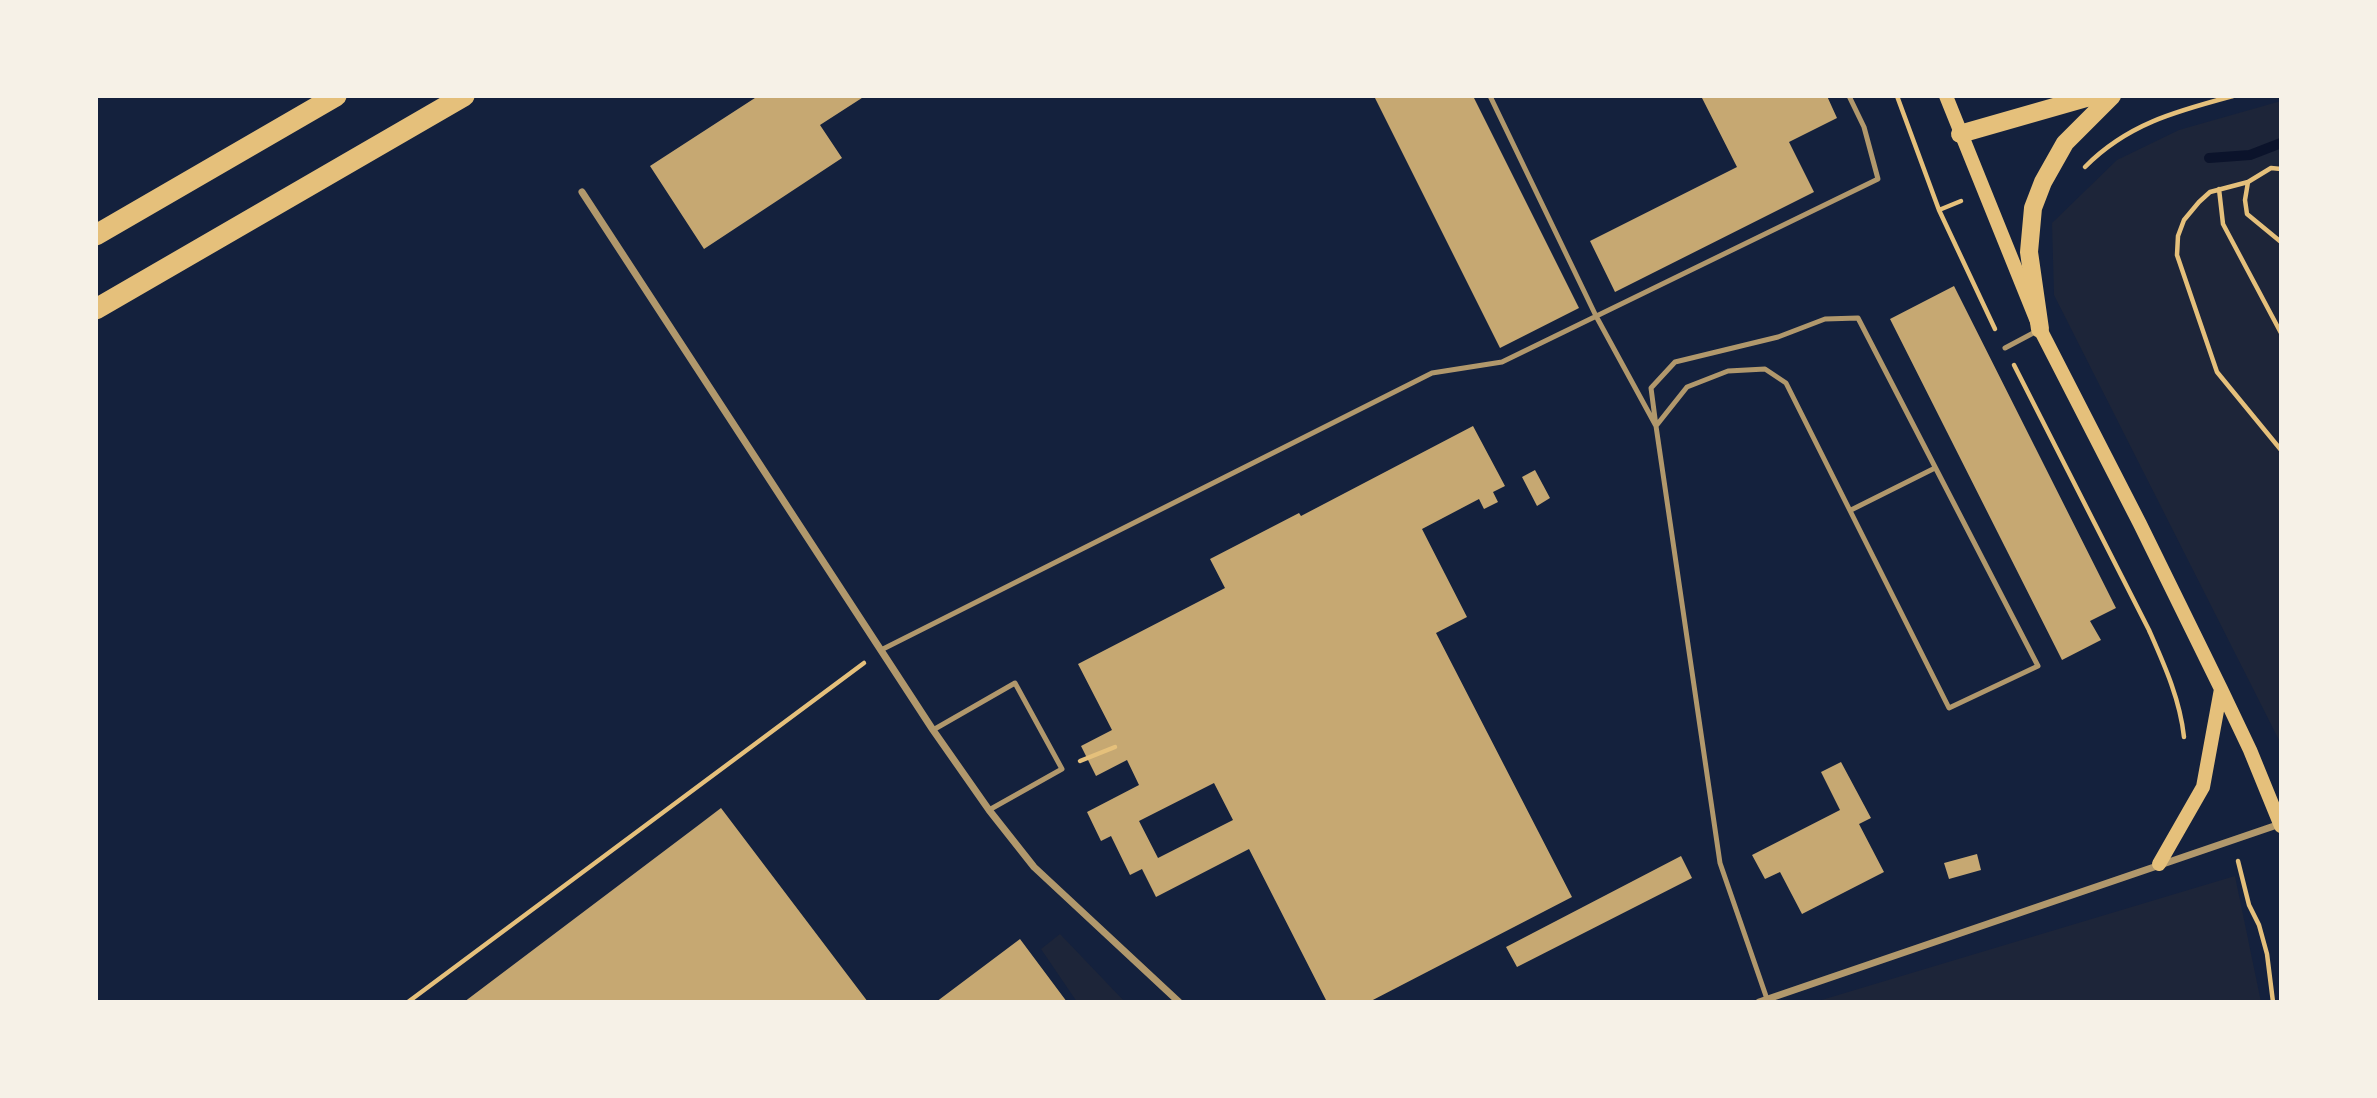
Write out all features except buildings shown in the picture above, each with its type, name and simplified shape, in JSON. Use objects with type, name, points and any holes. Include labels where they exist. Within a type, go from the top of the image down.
[{"type":"highway","points":[[96,235],[336,96]]},
{"type":"highway","points":[[96,309],[464,96]]},
{"type":"main road","points":[[1946,96],[2039,330],[2140,524],[2221,689],[2250,750],[2280,825]]},
{"type":"main road","points":[[1960,134],[2093,96]]},
{"type":"main road","points":[[2039,330],[2029,252],[2033,208],[2043,182],[2065,143],[2112,96]]},
{"type":"main road","points":[[2159,864],[2203,787],[2221,689]]},
{"type":"street","points":[[582,191],[933,730],[989,810],[1034,867],[1179,1002]]},
{"type":"street","points":[[1763,1000],[2280,825]]},
{"type":"lane","points":[[1490,96],[1596,316],[1656,426]]},
{"type":"lane","points":[[881,650],[1432,373],[1502,362],[1878,178],[1864,127],[1849,96]]},
{"type":"lane","points":[[1656,426],[1687,387],[1728,371],[1765,369],[1786,383],[1950,708],[2038,666],[1858,318],[1825,319],[1777,337],[1675,362],[1651,388],[1656,426],[1720,863],[1763,1000]]},
{"type":"lane","points":[[2005,348],[2039,330]]},
{"type":"lane","points":[[1851,510],[1935,467]]},
{"type":"lane","points":[[933,730],[1015,683],[1062,769],[989,810]]},
{"type":"path","points":[[1896,96],[1939,210],[1971,281],[2167,670],[2184,741]]},
{"type":"path","points":[[2083,169],[2102,149],[2149,121],[2233,96]]},
{"type":"path","points":[[2281,169],[2271,168],[2248,182],[2210,192],[2184,220],[2178,236],[2177,255],[2217,372],[2281,450]]},
{"type":"path","points":[[2248,182],[2245,200],[2247,214],[2281,242]]},
{"type":"path","points":[[2219,190],[2223,224],[2281,333]]},
{"type":"path","points":[[1939,210],[1955,203]]},
{"type":"path","points":[[408,1002],[881,650]]},
{"type":"path","points":[[1062,769],[1115,747]]},
{"type":"path","points":[[2243,879],[2249,905],[2259,925],[2267,954],[2273,1002]]},
{"type":"shaded area","points":[[2281,101],[2281,744],[2054,295],[2052,223],[2117,160],[2179,130]]},
{"type":"shaded area","points":[[2235,876],[2261,1002],[1815,1002]]},
{"type":"shaded area","points":[[1060,934],[1125,1002],[1077,1002],[1041,949]]},
{"type":"waterway","points":[[2209,158],[2250,155],[2281,143]]}]
